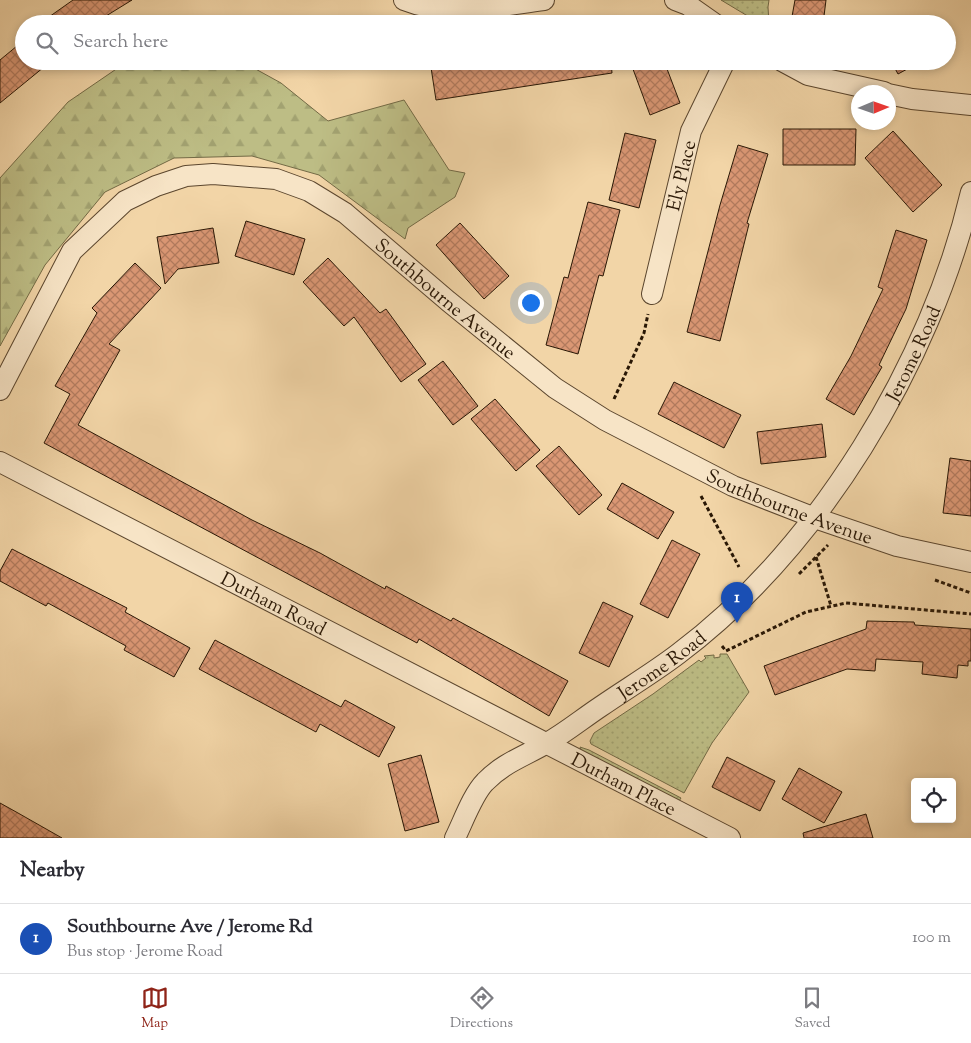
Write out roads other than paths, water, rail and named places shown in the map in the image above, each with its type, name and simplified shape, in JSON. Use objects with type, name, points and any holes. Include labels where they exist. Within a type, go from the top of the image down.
[{"type":"street","points":[[404,0],[422,7],[456,11],[544,0]]},
{"type":"street","points":[[675,0],[688,5],[702,15]]},
{"type":"street","name":"Ely Place","points":[[652,294],[691,131],[722,70]]},
{"type":"street","points":[[800,70],[808,74],[854,85]]},
{"type":"street","points":[[896,96],[971,105]]},
{"type":"street","name":"Southbourne Avenue","points":[[0,390],[72,251],[101,221],[125,201],[156,186],[186,176],[213,174],[276,180],[309,191],[345,213],[448,301],[555,388],[605,420],[734,486],[815,518],[896,546],[971,562]]},
{"type":"street","name":"Jerome Road","points":[[455,838],[484,783],[507,763],[547,743],[678,653],[774,568],[815,518],[876,424],[914,350],[947,278],[971,192]]},
{"type":"street","name":"Durham Road","points":[[0,462],[547,743]]},
{"type":"street","name":"Durham Place","points":[[547,743],[730,838]]},
{"type":"place","name":"Southbourne Ave / Jerome Rd","points":[[737,623]]}]
